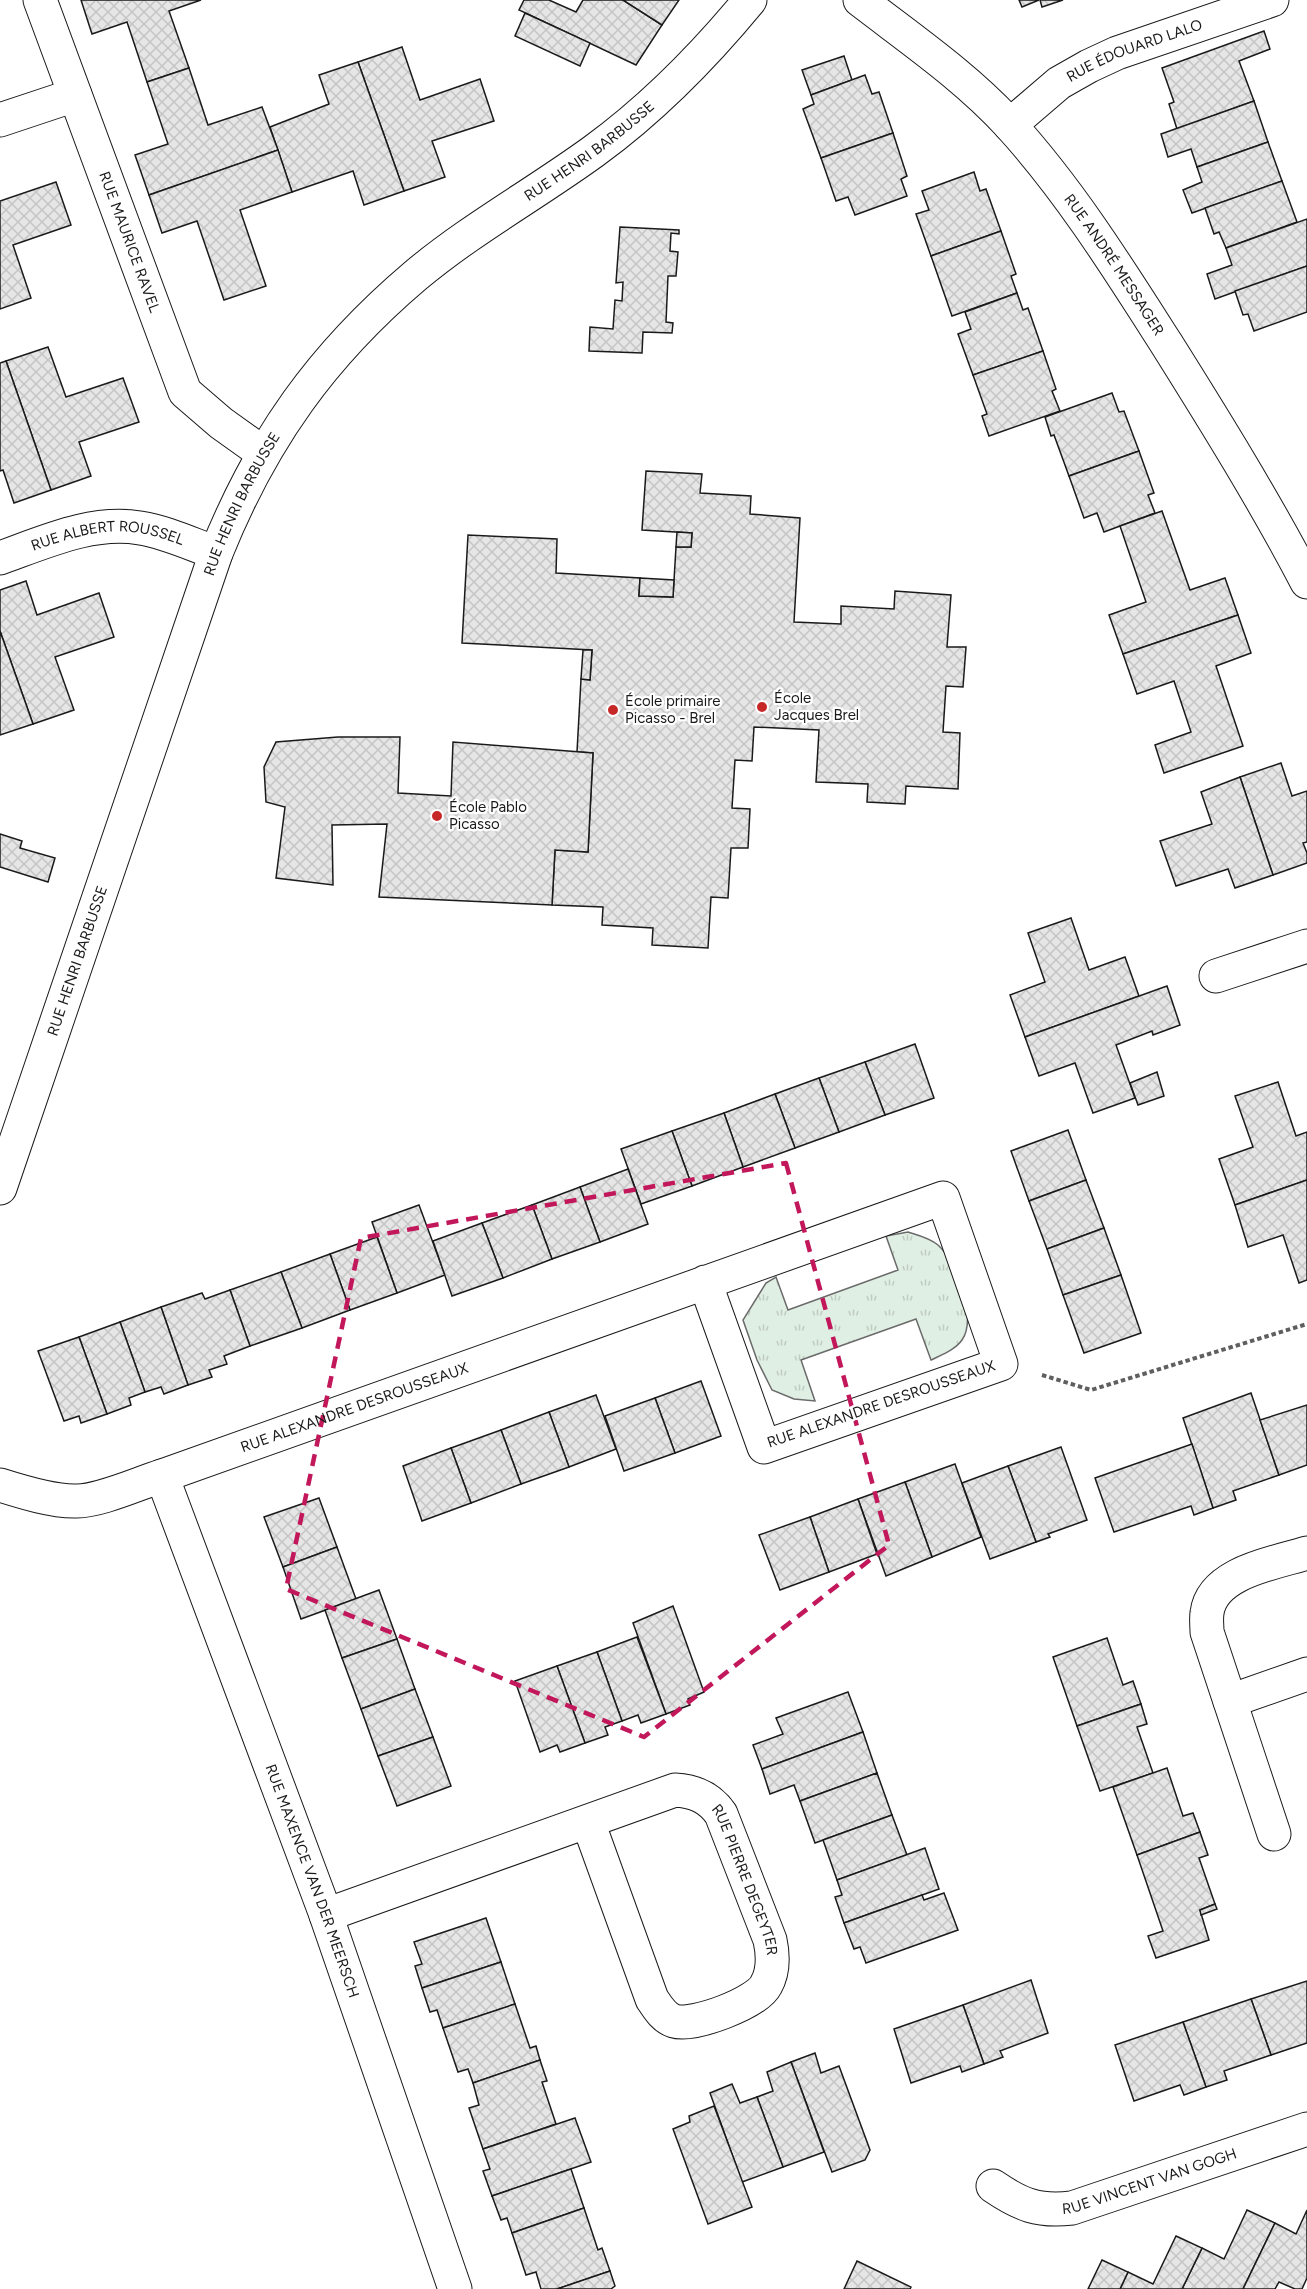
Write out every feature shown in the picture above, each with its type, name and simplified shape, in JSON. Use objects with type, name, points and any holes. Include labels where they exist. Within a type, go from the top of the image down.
[{"type":"street","name":"RUE MAURICE RAVEL","points":[[40,0],[185,392],[213,417],[263,453]]},
{"type":"street","name":"RUE HENRI BARBUSSE","points":[[0,1188],[216,553],[230,518],[263,453],[283,420],[320,370],[386,303],[451,248],[593,152],[639,117],[687,72],[750,0]]},
{"type":"street","name":"RUE ANDRÉ MESSAGER","points":[[860,0],[963,78],[1010,125],[1060,186],[1115,264],[1265,504],[1307,582]]},
{"type":"street","name":"RUE ÉDOUARD LALO","points":[[1010,125],[1059,83],[1089,66],[1117,53],[1272,0]]},
{"type":"street","points":[[0,120],[75,94]]},
{"type":"street","name":"RUE ALBERT ROUSSEL","points":[[0,558],[87,529],[116,526],[141,528],[216,553]]},
{"type":"street","points":[[1216,976],[1307,946]]},
{"type":"street","name":"RUE ALEXANDRE DESROUSSEAUX","points":[[0,1485],[78,1502],[162,1476],[705,1282],[943,1198],[1000,1364],[764,1448],[705,1282]]},
{"type":"street","name":"RUE MAXENCE VAN DER MEERSCH","points":[[162,1476],[326,1915],[455,2289]]},
{"type":"street","points":[[1274,1834],[1207,1632],[1207,1613],[1211,1599],[1221,1586],[1233,1577],[1307,1553]]},
{"type":"street","points":[[1230,1701],[1307,1674]]},
{"type":"street","name":"RUE PIERRE DEGEYTER","points":[[326,1915],[675,1790],[689,1791],[713,1802],[721,1814],[770,1940],[773,1957],[770,1973],[766,1986],[757,1996],[686,2023],[667,2018],[659,2010],[652,1999],[588,1822]]},
{"type":"street","name":"RUE VINCENT VAN GOGH","points":[[993,2186],[1011,2199],[1033,2208],[1053,2210],[1072,2208],[1307,2129]]},
{"type":"path","points":[[1000,1364],[1091,1390],[1307,1324]]},
{"type":"highlighted area","points":[[786,1163],[889,1545],[644,1737],[286,1589],[361,1238]]},
{"type":"green space","points":[[908,1232],[938,1245],[958,1276],[968,1318],[966,1330],[959,1344],[931,1360],[916,1319],[801,1360],[815,1401],[794,1399],[772,1390],[757,1360],[743,1320],[766,1283],[776,1277],[788,1310],[898,1270],[886,1236]]},
{"type":"building","points":[[81,0],[201,0],[169,11],[189,68],[147,82],[127,22],[92,34]]},
{"type":"building","points":[[524,0],[549,0],[576,12],[583,0],[623,0],[662,25],[636,65],[519,10]]},
{"type":"building","points":[[623,0],[679,0],[662,25]]},
{"type":"building","points":[[1019,0],[1039,0],[1022,7]]},
{"type":"building","points":[[1040,0],[1063,0],[1042,7]]},
{"type":"building","points":[[525,13],[590,43],[580,66],[515,36]]},
{"type":"building","points":[[1264,31],[1270,49],[1239,61],[1254,101],[1177,129],[1169,104],[1174,102],[1162,68]]},
{"type":"building","points":[[402,47],[420,100],[480,79],[494,121],[432,141],[445,177],[404,191],[358,62]]},
{"type":"building","points":[[844,56],[852,80],[811,95],[802,70]]},
{"type":"building","points":[[358,62],[404,191],[364,205],[353,171],[292,192],[270,127],[329,104],[319,75]]},
{"type":"building","points":[[189,68],[208,125],[262,107],[278,150],[149,195],[135,155],[168,144],[147,82]]},
{"type":"building","points":[[865,75],[872,94],[879,92],[893,133],[821,158],[803,109],[814,104],[811,95]]},
{"type":"building","points":[[1254,101],[1268,142],[1197,167],[1191,149],[1168,157],[1161,134]]},
{"type":"building","points":[[893,133],[907,176],[901,179],[907,196],[855,215],[848,197],[836,201],[821,158]]},
{"type":"building","points":[[1268,142],[1282,181],[1192,213],[1183,190],[1202,182],[1197,167]]},
{"type":"building","points":[[278,150],[292,192],[240,210],[266,286],[224,300],[197,221],[162,233],[149,195]]},
{"type":"building","points":[[974,172],[980,191],[986,189],[1001,231],[931,256],[916,214],[929,210],[922,191]]},
{"type":"building","points":[[1282,181],[1297,222],[1226,248],[1219,232],[1214,234],[1205,208]]},
{"type":"building","points":[[56,182],[71,225],[13,245],[31,298],[0,309],[0,201]]},
{"type":"building","points":[[1307,219],[1307,266],[1215,299],[1207,274],[1232,265],[1226,248]]},
{"type":"building","points":[[620,227],[679,230],[679,234],[671,233],[670,251],[678,252],[676,276],[668,276],[666,322],[673,323],[672,333],[643,332],[642,353],[589,351],[590,327],[613,329],[615,300],[622,301],[623,282],[616,283]]},
{"type":"building","points":[[1001,231],[1016,274],[1011,276],[1017,293],[952,316],[931,256]]},
{"type":"building","points":[[1307,266],[1307,312],[1254,331],[1248,314],[1243,315],[1235,291]]},
{"type":"building","points":[[1017,293],[1023,310],[1028,308],[1043,351],[973,375],[958,334],[971,329],[965,312]]},
{"type":"building","points":[[48,347],[66,397],[123,378],[139,422],[79,442],[91,476],[51,490],[6,361]]},
{"type":"building","points":[[1043,351],[1056,389],[1052,391],[1060,411],[989,436],[982,416],[987,414],[973,375]]},
{"type":"building","points":[[6,361],[51,490],[14,503],[3,470],[0,471],[0,363]]},
{"type":"building","points":[[1112,393],[1119,412],[1124,411],[1139,451],[1069,476],[1045,417]]},
{"type":"building","points":[[1139,451],[1154,493],[1148,495],[1155,513],[1104,532],[1097,513],[1084,518],[1069,476]]},
{"type":"building","name":"École Jacques Brel","points":[[646,471],[702,474],[700,493],[751,496],[750,514],[800,518],[794,622],[841,624],[841,606],[894,609],[895,591],[951,595],[947,647],[966,647],[963,687],[946,686],[943,732],[960,733],[958,789],[906,786],[905,804],[867,802],[868,784],[816,782],[819,730],[754,727],[752,761],[735,760],[732,808],[750,809],[748,848],[731,848],[728,898],[711,897],[708,948],[652,945],[653,928],[602,925],[603,907],[552,905],[555,850],[588,852],[593,753],[577,752],[581,679],[590,680],[592,650],[462,643],[468,535],[557,539],[556,573],[640,578],[639,596],[673,597],[676,547],[691,547],[692,533],[642,530]]},
{"type":"building","points":[[1162,511],[1190,590],[1225,578],[1238,615],[1123,654],[1109,615],[1146,602],[1120,526]]},
{"type":"building","points":[[677,532],[692,533],[691,547],[676,547]]},
{"type":"building","points":[[640,578],[674,580],[673,597],[639,596]]},
{"type":"building","points":[[26,581],[37,615],[99,593],[114,637],[55,657],[74,710],[33,724],[0,631],[0,590]]},
{"type":"building","points":[[1238,615],[1251,653],[1216,666],[1243,746],[1164,773],[1155,745],[1191,732],[1174,681],[1137,694],[1123,654]]},
{"type":"building","points":[[0,631],[33,724],[0,735]]},
{"type":"building","points":[[583,650],[592,650],[590,680],[581,679]]},
{"type":"building","name":"École Pablo Picasso","points":[[338,737],[400,737],[398,793],[451,796],[453,742],[593,753],[588,852],[555,850],[552,905],[379,897],[387,824],[332,825],[333,885],[276,878],[285,807],[266,802],[264,767],[276,742]]},
{"type":"building","points":[[1281,763],[1292,796],[1307,791],[1307,842],[1303,843],[1307,853],[1307,863],[1273,875],[1240,777]]},
{"type":"building","points":[[1240,777],[1273,875],[1235,888],[1228,869],[1176,886],[1160,841],[1212,824],[1201,792]]},
{"type":"building","points":[[0,834],[22,841],[20,848],[55,858],[48,882],[0,867]]},
{"type":"building","points":[[1071,918],[1089,970],[1125,957],[1139,996],[1025,1037],[1010,995],[1045,982],[1028,933]]},
{"type":"building","points":[[1167,986],[1180,1025],[1153,1035],[1152,1031],[1116,1045],[1135,1098],[1093,1113],[1075,1063],[1039,1076],[1025,1037]]},
{"type":"building","points":[[915,1044],[934,1098],[885,1115],[865,1062]]},
{"type":"building","points":[[865,1062],[885,1115],[839,1132],[819,1078]]},
{"type":"building","points":[[1157,1072],[1164,1096],[1138,1105],[1130,1083]]},
{"type":"building","points":[[819,1078],[839,1132],[795,1148],[775,1094]]},
{"type":"building","points":[[1278,1082],[1296,1136],[1307,1132],[1307,1180],[1235,1205],[1219,1159],[1253,1147],[1235,1096]]},
{"type":"building","points":[[775,1094],[795,1148],[743,1167],[724,1113]]},
{"type":"building","points":[[724,1113],[743,1167],[692,1186],[672,1131]]},
{"type":"building","points":[[1068,1130],[1086,1180],[1029,1201],[1011,1151]]},
{"type":"building","points":[[672,1131],[692,1186],[641,1204],[621,1149]]},
{"type":"building","points":[[628,1169],[648,1224],[600,1242],[580,1187]]},
{"type":"building","points":[[1086,1180],[1104,1228],[1047,1249],[1029,1201]]},
{"type":"building","points":[[1307,1180],[1307,1280],[1299,1283],[1283,1235],[1248,1247],[1235,1205]]},
{"type":"building","points":[[580,1187],[600,1242],[552,1259],[532,1205]]},
{"type":"building","points":[[419,1205],[445,1275],[397,1293],[372,1222]]},
{"type":"building","points":[[532,1205],[552,1259],[503,1278],[482,1223]]},
{"type":"building","points":[[482,1223],[503,1278],[452,1296],[433,1241]]},
{"type":"building","points":[[1104,1228],[1121,1275],[1063,1295],[1047,1249]]},
{"type":"building","points":[[377,1237],[397,1293],[350,1310],[330,1254]]},
{"type":"building","points":[[330,1254],[350,1310],[302,1328],[281,1272]]},
{"type":"building","points":[[281,1272],[302,1328],[250,1346],[230,1290]]},
{"type":"building","points":[[1121,1275],[1141,1333],[1084,1353],[1063,1295]]},
{"type":"building","points":[[230,1290],[250,1346],[224,1356],[227,1364],[209,1370],[212,1377],[188,1385],[161,1307],[202,1293],[205,1299]]},
{"type":"building","points":[[161,1307],[188,1385],[164,1394],[161,1387],[145,1392],[120,1322]]},
{"type":"building","points":[[120,1322],[145,1392],[129,1398],[131,1405],[107,1414],[79,1337]]},
{"type":"building","points":[[79,1337],[107,1414],[81,1423],[79,1416],[64,1421],[38,1351]]},
{"type":"building","points":[[701,1381],[721,1436],[675,1453],[655,1398]]},
{"type":"building","points":[[1251,1393],[1279,1475],[1233,1491],[1236,1500],[1213,1508],[1183,1418]]},
{"type":"building","points":[[596,1395],[616,1449],[569,1467],[549,1412]]},
{"type":"building","points":[[655,1398],[675,1453],[624,1471],[605,1416]]},
{"type":"building","points":[[1307,1405],[1307,1465],[1279,1475],[1260,1420]]},
{"type":"building","points":[[549,1412],[569,1467],[521,1484],[501,1430]]},
{"type":"building","points":[[501,1430],[521,1484],[471,1503],[451,1448]]},
{"type":"building","points":[[1192,1444],[1213,1508],[1194,1515],[1191,1506],[1114,1532],[1095,1478]]},
{"type":"building","points":[[1061,1447],[1087,1520],[1048,1534],[1050,1537],[1036,1542],[1008,1466]]},
{"type":"building","points":[[451,1448],[471,1503],[422,1521],[403,1466]]},
{"type":"building","points":[[955,1464],[981,1537],[932,1557],[905,1482]]},
{"type":"building","points":[[1008,1466],[1036,1542],[990,1559],[962,1483]]},
{"type":"building","points":[[905,1482],[932,1557],[886,1576],[858,1499]]},
{"type":"building","points":[[319,1498],[337,1547],[283,1567],[264,1517]]},
{"type":"building","points":[[858,1499],[877,1554],[829,1572],[810,1517]]},
{"type":"building","points":[[810,1517],[829,1572],[780,1590],[759,1535]]},
{"type":"building","points":[[337,1547],[356,1599],[301,1619],[283,1567]]},
{"type":"building","points":[[379,1590],[397,1639],[342,1658],[325,1610]]},
{"type":"building","points":[[673,1606],[704,1692],[688,1699],[690,1705],[666,1714],[633,1623]]},
{"type":"building","points":[[637,1637],[666,1714],[641,1723],[638,1715],[622,1721],[597,1652]]},
{"type":"building","points":[[1107,1638],[1123,1685],[1133,1681],[1141,1704],[1077,1726],[1053,1657]]},
{"type":"building","points":[[397,1639],[415,1689],[361,1709],[342,1658]]},
{"type":"building","points":[[597,1652],[622,1721],[605,1727],[608,1735],[585,1743],[557,1666]]},
{"type":"building","points":[[557,1666],[585,1743],[560,1752],[557,1745],[540,1752],[515,1681]]},
{"type":"building","points":[[415,1689],[433,1737],[378,1756],[361,1709]]},
{"type":"building","points":[[848,1692],[863,1732],[762,1769],[753,1745],[783,1734],[776,1718]]},
{"type":"building","points":[[1141,1704],[1147,1724],[1137,1727],[1153,1773],[1100,1791],[1077,1726]]},
{"type":"building","points":[[863,1732],[877,1773],[800,1801],[794,1785],[770,1794],[762,1769]]},
{"type":"building","points":[[433,1737],[451,1786],[397,1806],[378,1756]]},
{"type":"building","points":[[1167,1768],[1183,1816],[1193,1813],[1200,1832],[1137,1855],[1113,1787]]},
{"type":"building","points":[[877,1773],[892,1815],[815,1843],[800,1801]]},
{"type":"building","points":[[892,1815],[907,1855],[837,1880],[823,1840]]},
{"type":"building","points":[[1200,1832],[1208,1855],[1199,1858],[1215,1904],[1200,1910],[1209,1940],[1156,1958],[1148,1936],[1163,1931],[1137,1855]]},
{"type":"building","points":[[925,1848],[939,1889],[844,1923],[835,1897],[842,1895],[837,1880]]},
{"type":"building","points":[[944,1893],[958,1930],[866,1963],[860,1947],[854,1949],[844,1923],[922,1895],[924,1900]]},
{"type":"building","points":[[1215,1904],[1217,1909],[1201,1915],[1200,1910]]},
{"type":"building","points":[[486,1918],[501,1962],[422,1988],[415,1966],[422,1964],[414,1942]]},
{"type":"building","points":[[501,1962],[515,2004],[443,2028],[437,2010],[430,2012],[422,1988]]},
{"type":"building","points":[[1031,1980],[1048,2033],[1000,2051],[1003,2057],[984,2064],[963,2005]]},
{"type":"building","points":[[1307,1981],[1307,2043],[1271,2055],[1251,1999]]},
{"type":"building","points":[[1251,1999],[1271,2055],[1224,2071],[1227,2080],[1206,2087],[1183,2022]]},
{"type":"building","points":[[515,2004],[530,2048],[536,2046],[540,2060],[473,2083],[468,2069],[458,2072],[443,2028]]},
{"type":"building","points":[[963,2005],[984,2064],[962,2072],[960,2066],[911,2083],[894,2029]]},
{"type":"building","points":[[1183,2022],[1206,2087],[1184,2095],[1180,2085],[1134,2101],[1115,2045]]},
{"type":"building","points":[[815,2053],[821,2073],[839,2066],[870,2150],[865,2160],[832,2172],[791,2062]]},
{"type":"building","points":[[540,2060],[547,2081],[542,2082],[556,2124],[483,2149],[469,2108],[479,2105],[473,2083]]},
{"type":"building","points":[[791,2062],[824,2152],[783,2167],[757,2097],[773,2091],[767,2072]]},
{"type":"building","points":[[732,2084],[740,2103],[757,2097],[783,2167],[742,2182],[710,2093]]},
{"type":"building","points":[[714,2106],[752,2207],[708,2224],[673,2129],[690,2122],[689,2116]]},
{"type":"building","points":[[575,2118],[591,2162],[492,2196],[483,2171],[490,2169],[483,2149]]},
{"type":"building","points":[[571,2169],[584,2208],[512,2233],[507,2218],[501,2220],[492,2196]]},
{"type":"building","points":[[584,2208],[598,2250],[602,2248],[610,2271],[557,2289],[541,2289],[536,2272],[526,2275],[512,2233]]},
{"type":"building","points":[[1247,2210],[1275,2223],[1243,2289],[1182,2289],[1202,2248],[1224,2259]]},
{"type":"building","points":[[1307,2210],[1307,2278],[1302,2289],[1295,2289],[1279,2282],[1275,2289],[1243,2289],[1275,2223],[1296,2234]]},
{"type":"building","points":[[1176,2236],[1202,2248],[1182,2289],[1120,2289],[1128,2272],[1153,2284]]},
{"type":"building","points":[[1102,2260],[1128,2272],[1120,2289],[1088,2289]]},
{"type":"building","points":[[857,2261],[911,2287],[910,2289],[844,2289]]},
{"type":"building","points":[[610,2271],[615,2286],[611,2289],[557,2289]]},
{"type":"place","name":"École Jacques Brel","points":[[762,707]]},
{"type":"place","name":"École primaire Picasso - Brel","points":[[613,710]]},
{"type":"place","name":"École Pablo Picasso","points":[[437,816]]}]
